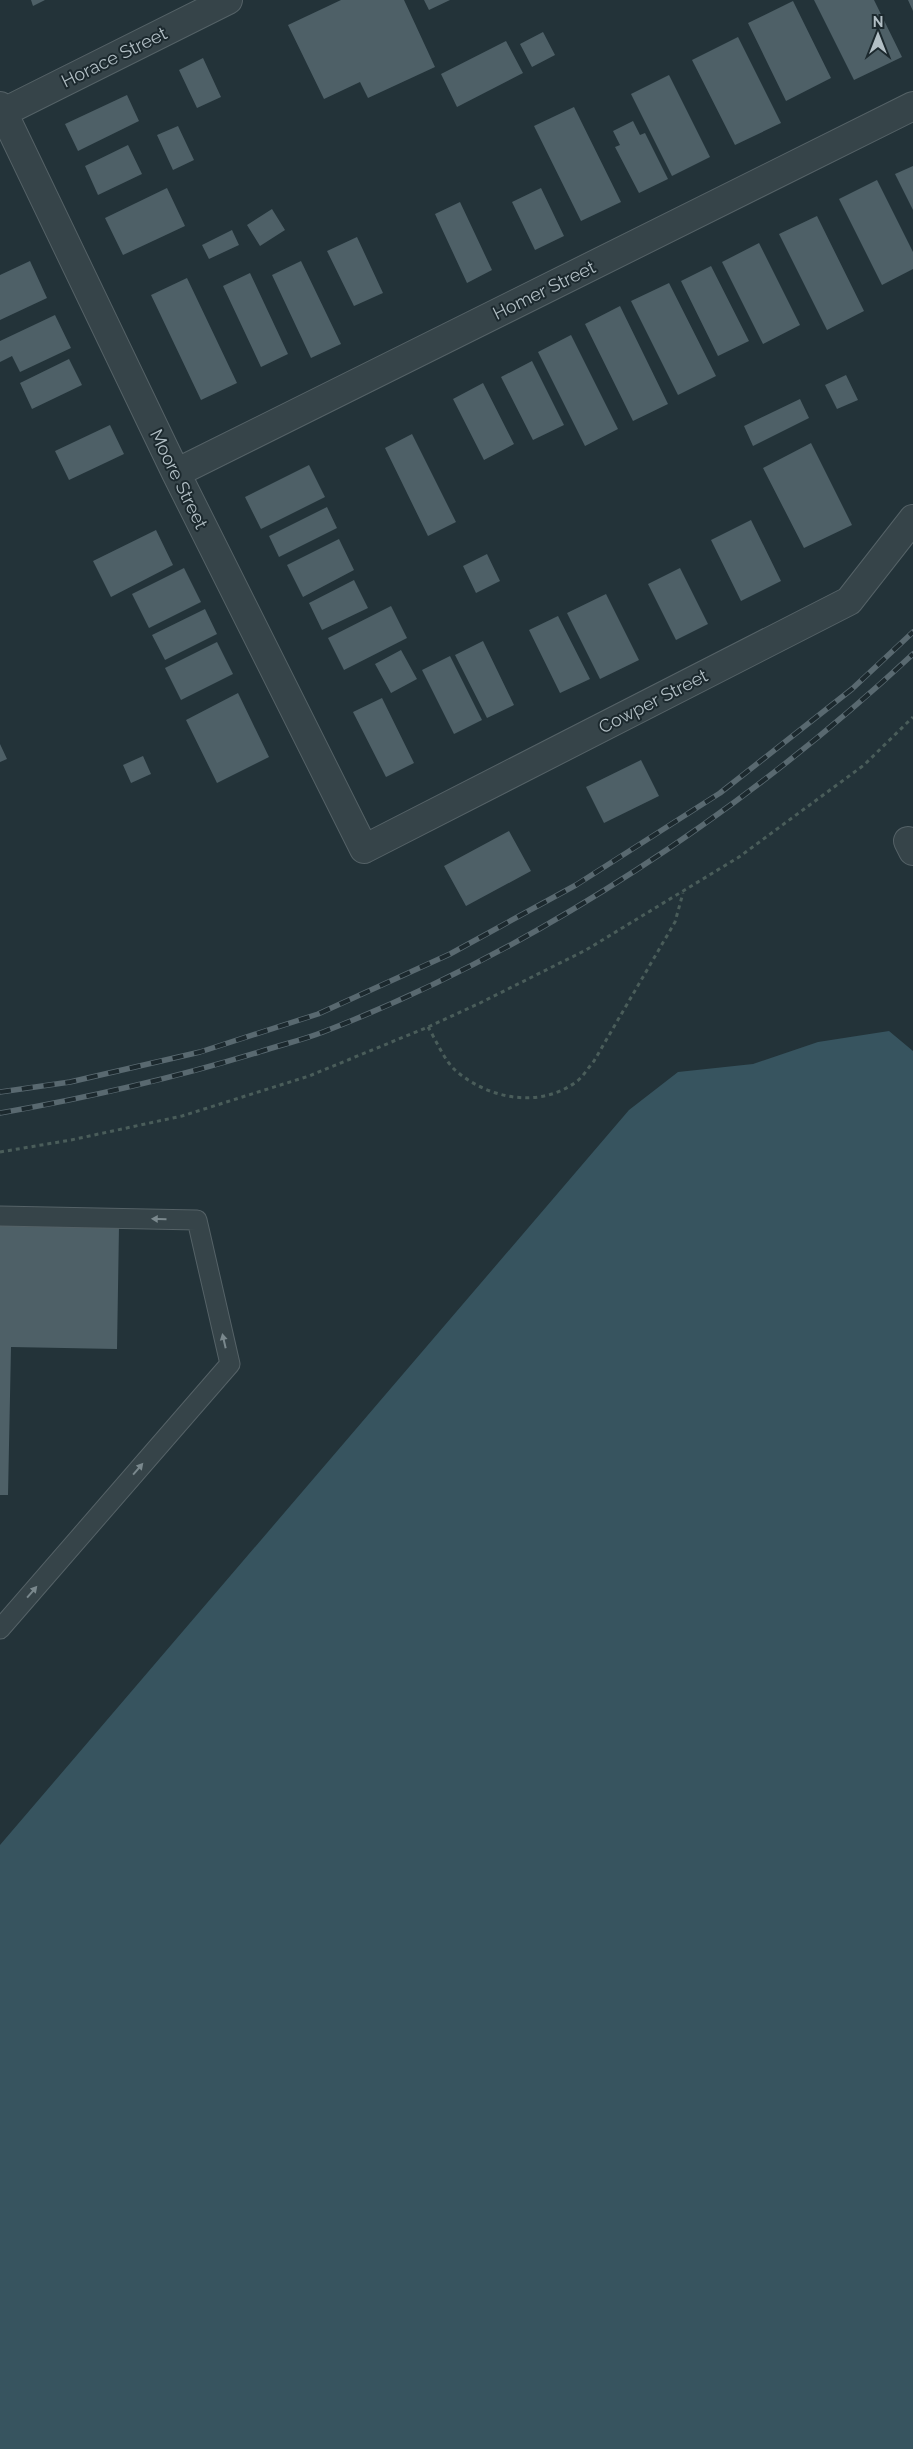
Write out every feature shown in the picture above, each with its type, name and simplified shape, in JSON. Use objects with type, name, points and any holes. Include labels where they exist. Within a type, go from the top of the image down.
[{"type":"street","name":"Horace Street","points":[[1,110],[228,0]]},
{"type":"street","name":"Homer Street","points":[[176,474],[913,106]]},
{"type":"street","name":"Moore Street","points":[[1,110],[176,474],[364,849]]},
{"type":"street","name":"Cowper Street","points":[[364,849],[849,601],[913,519]]},
{"type":"lane","points":[[0,1216],[197,1220],[230,1364],[0,1629]]},
{"type":"path","points":[[0,1152],[71,1140],[182,1116],[309,1076],[428,1027],[586,950],[683,893],[739,857],[864,765],[913,717]]},
{"type":"path","points":[[428,1027],[454,1069],[476,1085],[505,1096],[532,1099],[558,1094],[578,1081],[594,1062],[675,922],[683,893]]},
{"type":"water","points":[[889,1031],[913,1051],[913,2449],[0,2449],[0,1845],[629,1110],[678,1072],[753,1064],[818,1042]]},
{"type":"building","points":[[31,0],[45,0],[33,6]]},
{"type":"building","points":[[341,0],[404,0],[435,67],[368,98],[360,82],[324,99],[288,25]]},
{"type":"building","points":[[424,0],[450,0],[429,10]]},
{"type":"building","points":[[814,0],[874,0],[902,57],[854,80]]},
{"type":"building","points":[[908,0],[913,0],[913,11]]},
{"type":"building","points":[[793,1],[831,78],[786,101],[748,23]]},
{"type":"building","points":[[543,32],[555,55],[532,67],[520,44]]},
{"type":"building","points":[[738,37],[781,123],[735,145],[692,60]]},
{"type":"building","points":[[506,41],[523,73],[457,107],[441,74]]},
{"type":"building","points":[[203,58],[221,97],[197,108],[179,70]]},
{"type":"building","points":[[669,75],[710,157],[672,176],[631,94]]},
{"type":"building","points":[[127,95],[139,121],[78,151],[65,124]]},
{"type":"building","points":[[574,107],[621,202],[581,221],[534,126]]},
{"type":"building","points":[[633,121],[640,135],[645,133],[668,179],[639,193],[615,147],[620,145],[613,131]]},
{"type":"building","points":[[178,126],[194,160],[173,170],[157,135]]},
{"type":"building","points":[[128,145],[142,174],[98,195],[85,166]]},
{"type":"building","points":[[913,166],[913,210],[895,174]]},
{"type":"building","points":[[877,180],[913,252],[913,269],[882,285],[839,199]]},
{"type":"building","points":[[167,188],[185,226],[123,255],[105,218]]},
{"type":"building","points":[[541,188],[564,236],[535,250],[512,202]]},
{"type":"building","points":[[460,202],[492,270],[467,283],[435,214]]},
{"type":"building","points":[[272,209],[285,230],[260,246],[247,225]]},
{"type":"building","points":[[817,216],[864,311],[827,330],[779,234]]},
{"type":"building","points":[[232,230],[239,245],[209,259],[202,245]]},
{"type":"building","points":[[357,237],[383,293],[354,306],[327,251]]},
{"type":"building","points":[[759,243],[800,325],[763,344],[722,262]]},
{"type":"building","points":[[30,261],[47,298],[0,320],[0,275]]},
{"type":"building","points":[[301,261],[341,344],[311,358],[272,275]]},
{"type":"building","points":[[711,266],[749,341],[718,356],[681,281]]},
{"type":"building","points":[[250,273],[288,354],[261,367],[223,286]]},
{"type":"building","points":[[187,278],[237,383],[201,400],[151,295]]},
{"type":"building","points":[[669,283],[716,376],[678,395],[631,301]]},
{"type":"building","points":[[620,306],[668,404],[633,421],[585,324]]},
{"type":"building","points":[[55,315],[71,348],[20,372],[12,356],[0,362],[0,341]]},
{"type":"building","points":[[571,335],[618,429],[585,446],[538,352]]},
{"type":"building","points":[[69,359],[82,385],[32,409],[20,383]]},
{"type":"building","points":[[532,361],[564,425],[533,440],[501,377]]},
{"type":"building","points":[[846,375],[858,400],[837,409],[825,385]]},
{"type":"building","points":[[483,383],[514,444],[484,460],[453,399]]},
{"type":"building","points":[[800,399],[809,418],[753,446],[744,426]]},
{"type":"building","points":[[110,425],[124,454],[69,480],[55,451]]},
{"type":"building","points":[[412,434],[456,522],[428,536],[385,448]]},
{"type":"building","points":[[811,443],[852,525],[804,548],[763,468]]},
{"type":"building","points":[[309,465],[325,497],[261,529],[245,497]]},
{"type":"building","points":[[327,507],[337,528],[279,557],[269,536]]},
{"type":"building","points":[[751,520],[781,581],[741,601],[711,540]]},
{"type":"building","points":[[156,530],[173,565],[111,597],[93,561]]},
{"type":"building","points":[[339,539],[354,570],[303,597],[287,565]]},
{"type":"building","points":[[487,554],[500,581],[476,593],[463,566]]},
{"type":"building","points":[[184,568],[201,602],[149,628],[132,594]]},
{"type":"building","points":[[680,568],[708,624],[676,640],[648,584]]},
{"type":"building","points":[[354,580],[368,608],[322,630],[309,603]]},
{"type":"building","points":[[606,594],[639,660],[600,679],[567,613]]},
{"type":"building","points":[[391,606],[407,638],[344,670],[328,638]]},
{"type":"building","points":[[205,609],[217,634],[165,660],[152,635]]},
{"type":"building","points":[[558,616],[590,679],[560,693],[529,630]]},
{"type":"building","points":[[483,641],[514,705],[487,718],[455,655]]},
{"type":"building","points":[[217,642],[233,674],[181,700],[165,668]]},
{"type":"building","points":[[401,650],[417,679],[391,693],[375,664]]},
{"type":"building","points":[[450,656],[482,720],[454,734],[422,670]]},
{"type":"building","points":[[238,693],[269,757],[217,783],[186,720]]},
{"type":"building","points":[[382,698],[414,763],[386,777],[353,712]]},
{"type":"building","points":[[0,744],[7,759],[0,762]]},
{"type":"building","points":[[143,756],[151,774],[131,783],[123,765]]},
{"type":"building","points":[[641,760],[659,796],[604,823],[586,787]]},
{"type":"building","points":[[509,831],[531,871],[466,906],[444,866]]},
{"type":"building","points":[[0,1225],[119,1227],[117,1349],[11,1347],[8,1495],[0,1495]]},
{"type":"railway","points":[[0,1092],[70,1082],[200,1052],[318,1014],[450,954],[576,885],[720,793],[852,689],[913,632]]},
{"type":"railway","points":[[0,1113],[65,1101],[163,1079],[308,1038],[403,999],[482,960],[560,917],[636,870],[710,820],[781,767],[849,711],[913,654]]}]
